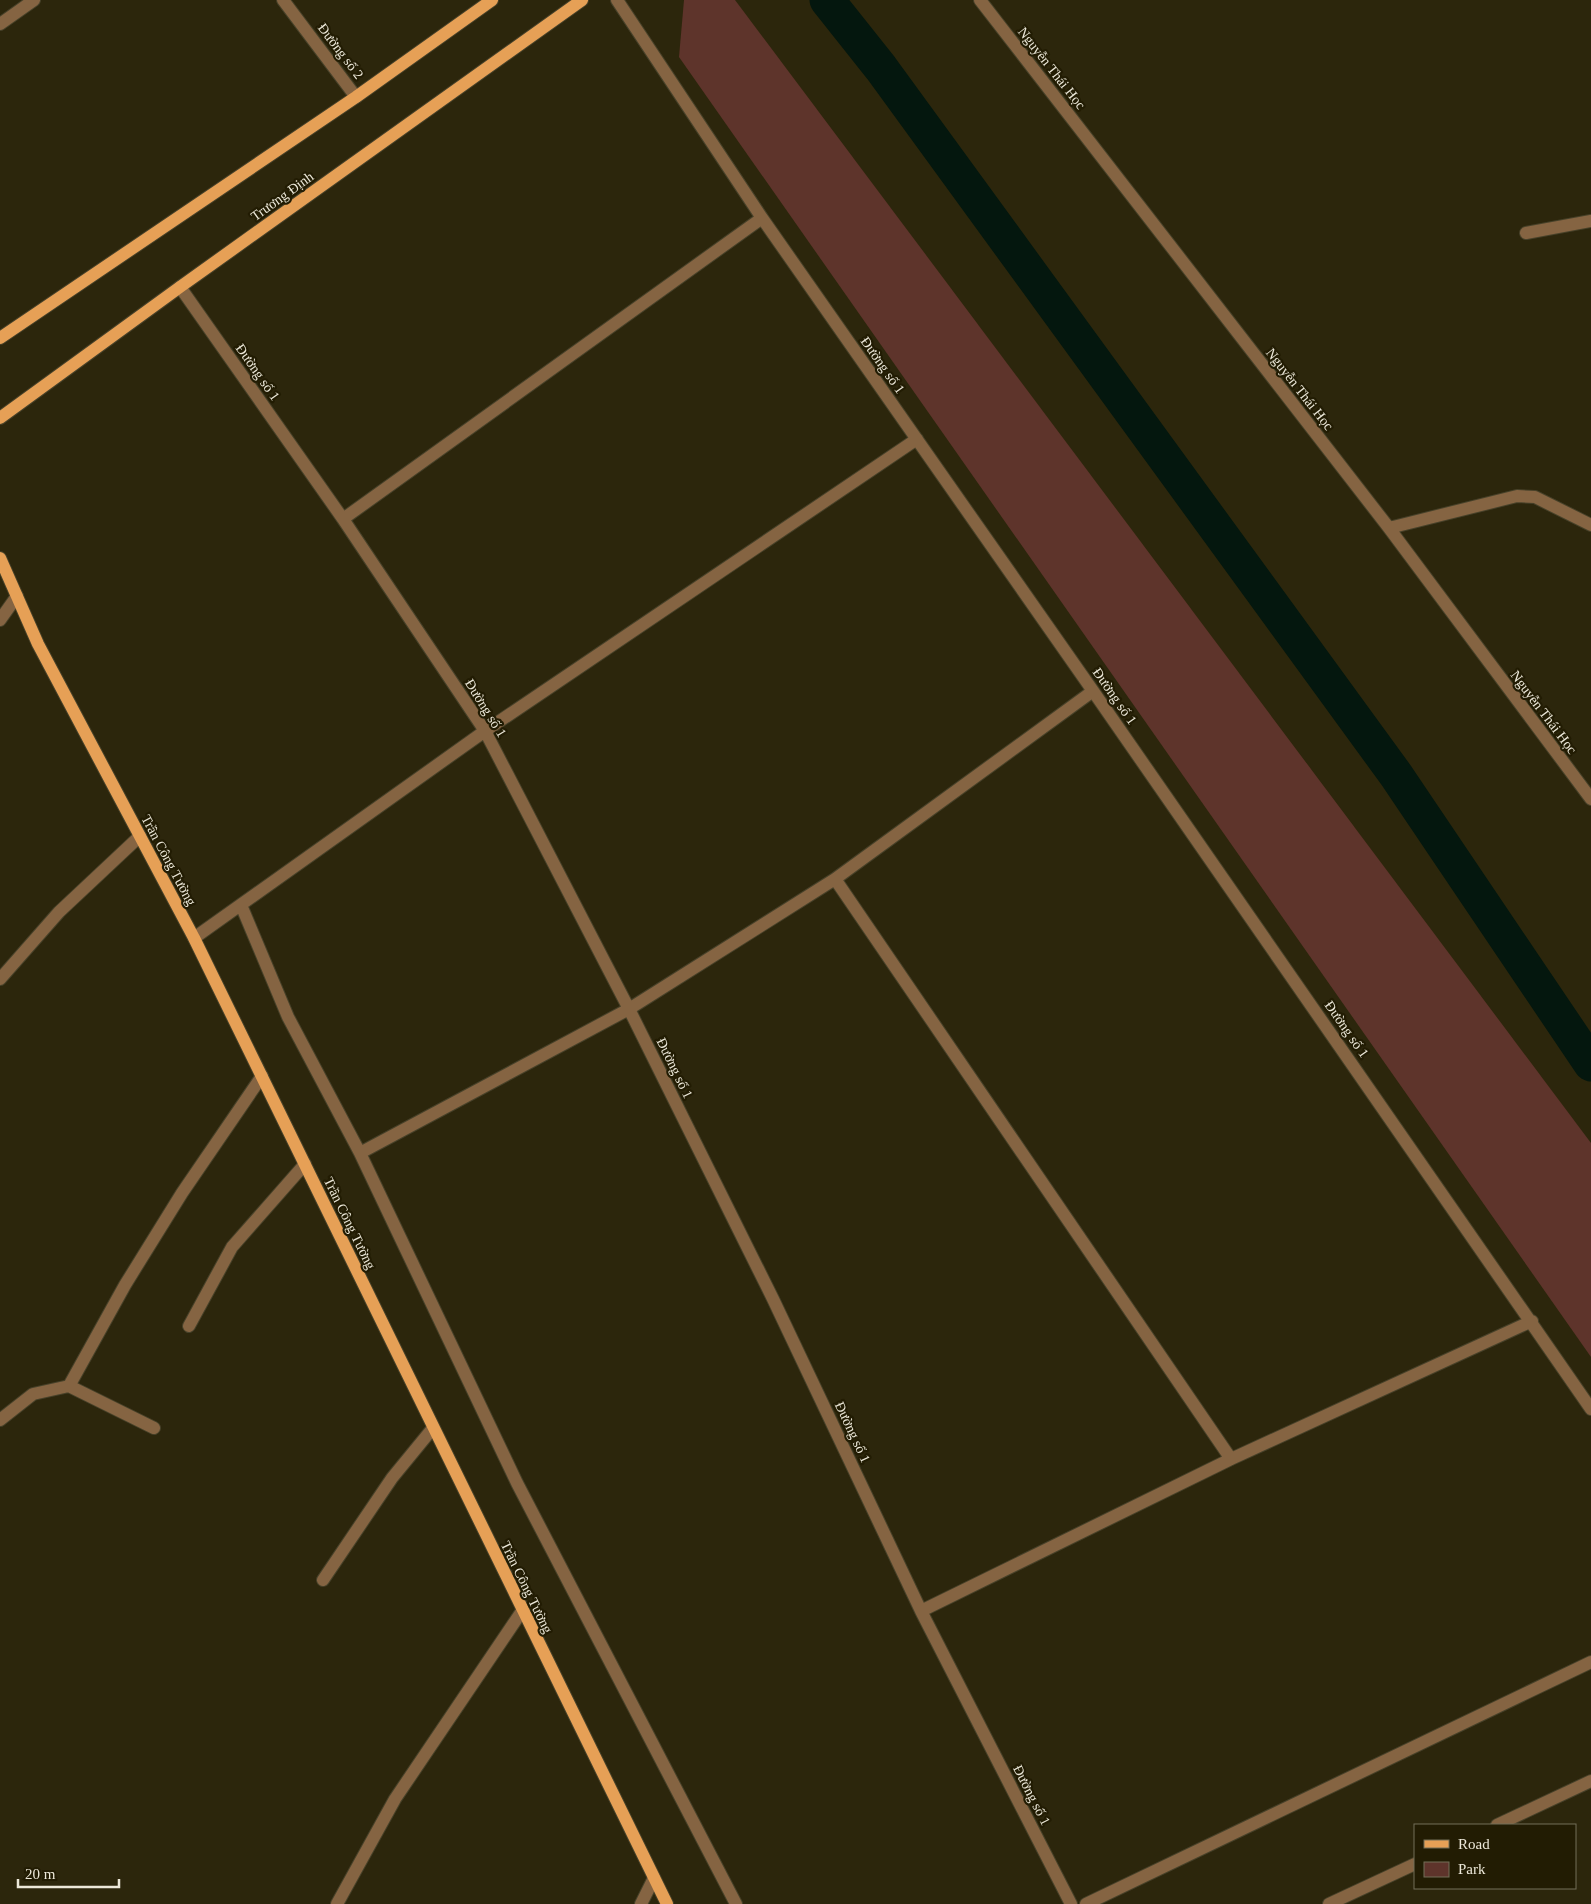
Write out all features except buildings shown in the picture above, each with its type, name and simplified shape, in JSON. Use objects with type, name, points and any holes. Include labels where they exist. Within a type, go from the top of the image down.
[{"type":"main road","points":[[0,338],[356,97],[492,0]]},
{"type":"main road","name":"Trương Định","points":[[0,418],[582,0]]},
{"type":"main road","name":"Trần Công Tường","points":[[0,558],[38,644],[194,938],[667,1904]]},
{"type":"street","points":[[0,24],[34,0]]},
{"type":"street","name":"Đường số 2","points":[[283,0],[356,97]]},
{"type":"street","name":"Đường số 1","points":[[617,0],[762,218],[1532,1321],[1591,1409]]},
{"type":"street","name":"Nguyễn Thái Học","points":[[980,0],[1390,528],[1591,799]]},
{"type":"street","points":[[343,519],[762,218]]},
{"type":"street","points":[[1526,233],[1591,222]]},
{"type":"street","name":"Đường số 1","points":[[180,287],[343,519],[485,731],[629,1009],[773,1299],[920,1611],[1071,1904]]},
{"type":"street","points":[[194,938],[485,731],[917,439]]},
{"type":"street","points":[[1390,528],[1517,496],[1535,497],[1591,525]]},
{"type":"street","points":[[0,620],[17,596]]},
{"type":"street","points":[[360,1153],[629,1009],[835,879],[1093,691]]},
{"type":"street","points":[[0,979],[59,912],[140,836]]},
{"type":"street","points":[[835,879],[1231,1459]]},
{"type":"street","points":[[241,905],[288,1017],[360,1153],[516,1483],[736,1904]]},
{"type":"street","points":[[69,1386],[125,1285],[182,1194],[262,1076]]},
{"type":"street","points":[[189,1326],[232,1247],[305,1164]]},
{"type":"street","points":[[920,1611],[1231,1459],[1532,1321]]},
{"type":"street","points":[[0,1420],[32,1394],[69,1386],[154,1428]]},
{"type":"street","points":[[323,1580],[392,1478],[433,1428]]},
{"type":"street","points":[[337,1904],[395,1799],[522,1611]]},
{"type":"street","points":[[1086,1904],[1591,1662]]},
{"type":"street","points":[[1499,1824],[1591,1781]]},
{"type":"street","points":[[1329,1904],[1414,1864]]},
{"type":"street","points":[[641,1904],[654,1878]]},
{"type":"green space","points":[[684,0],[735,0],[1591,1143],[1591,1357],[679,57]]},
{"type":"waterway","points":[[827,0],[881,68],[1396,775],[1591,1064]]}]
